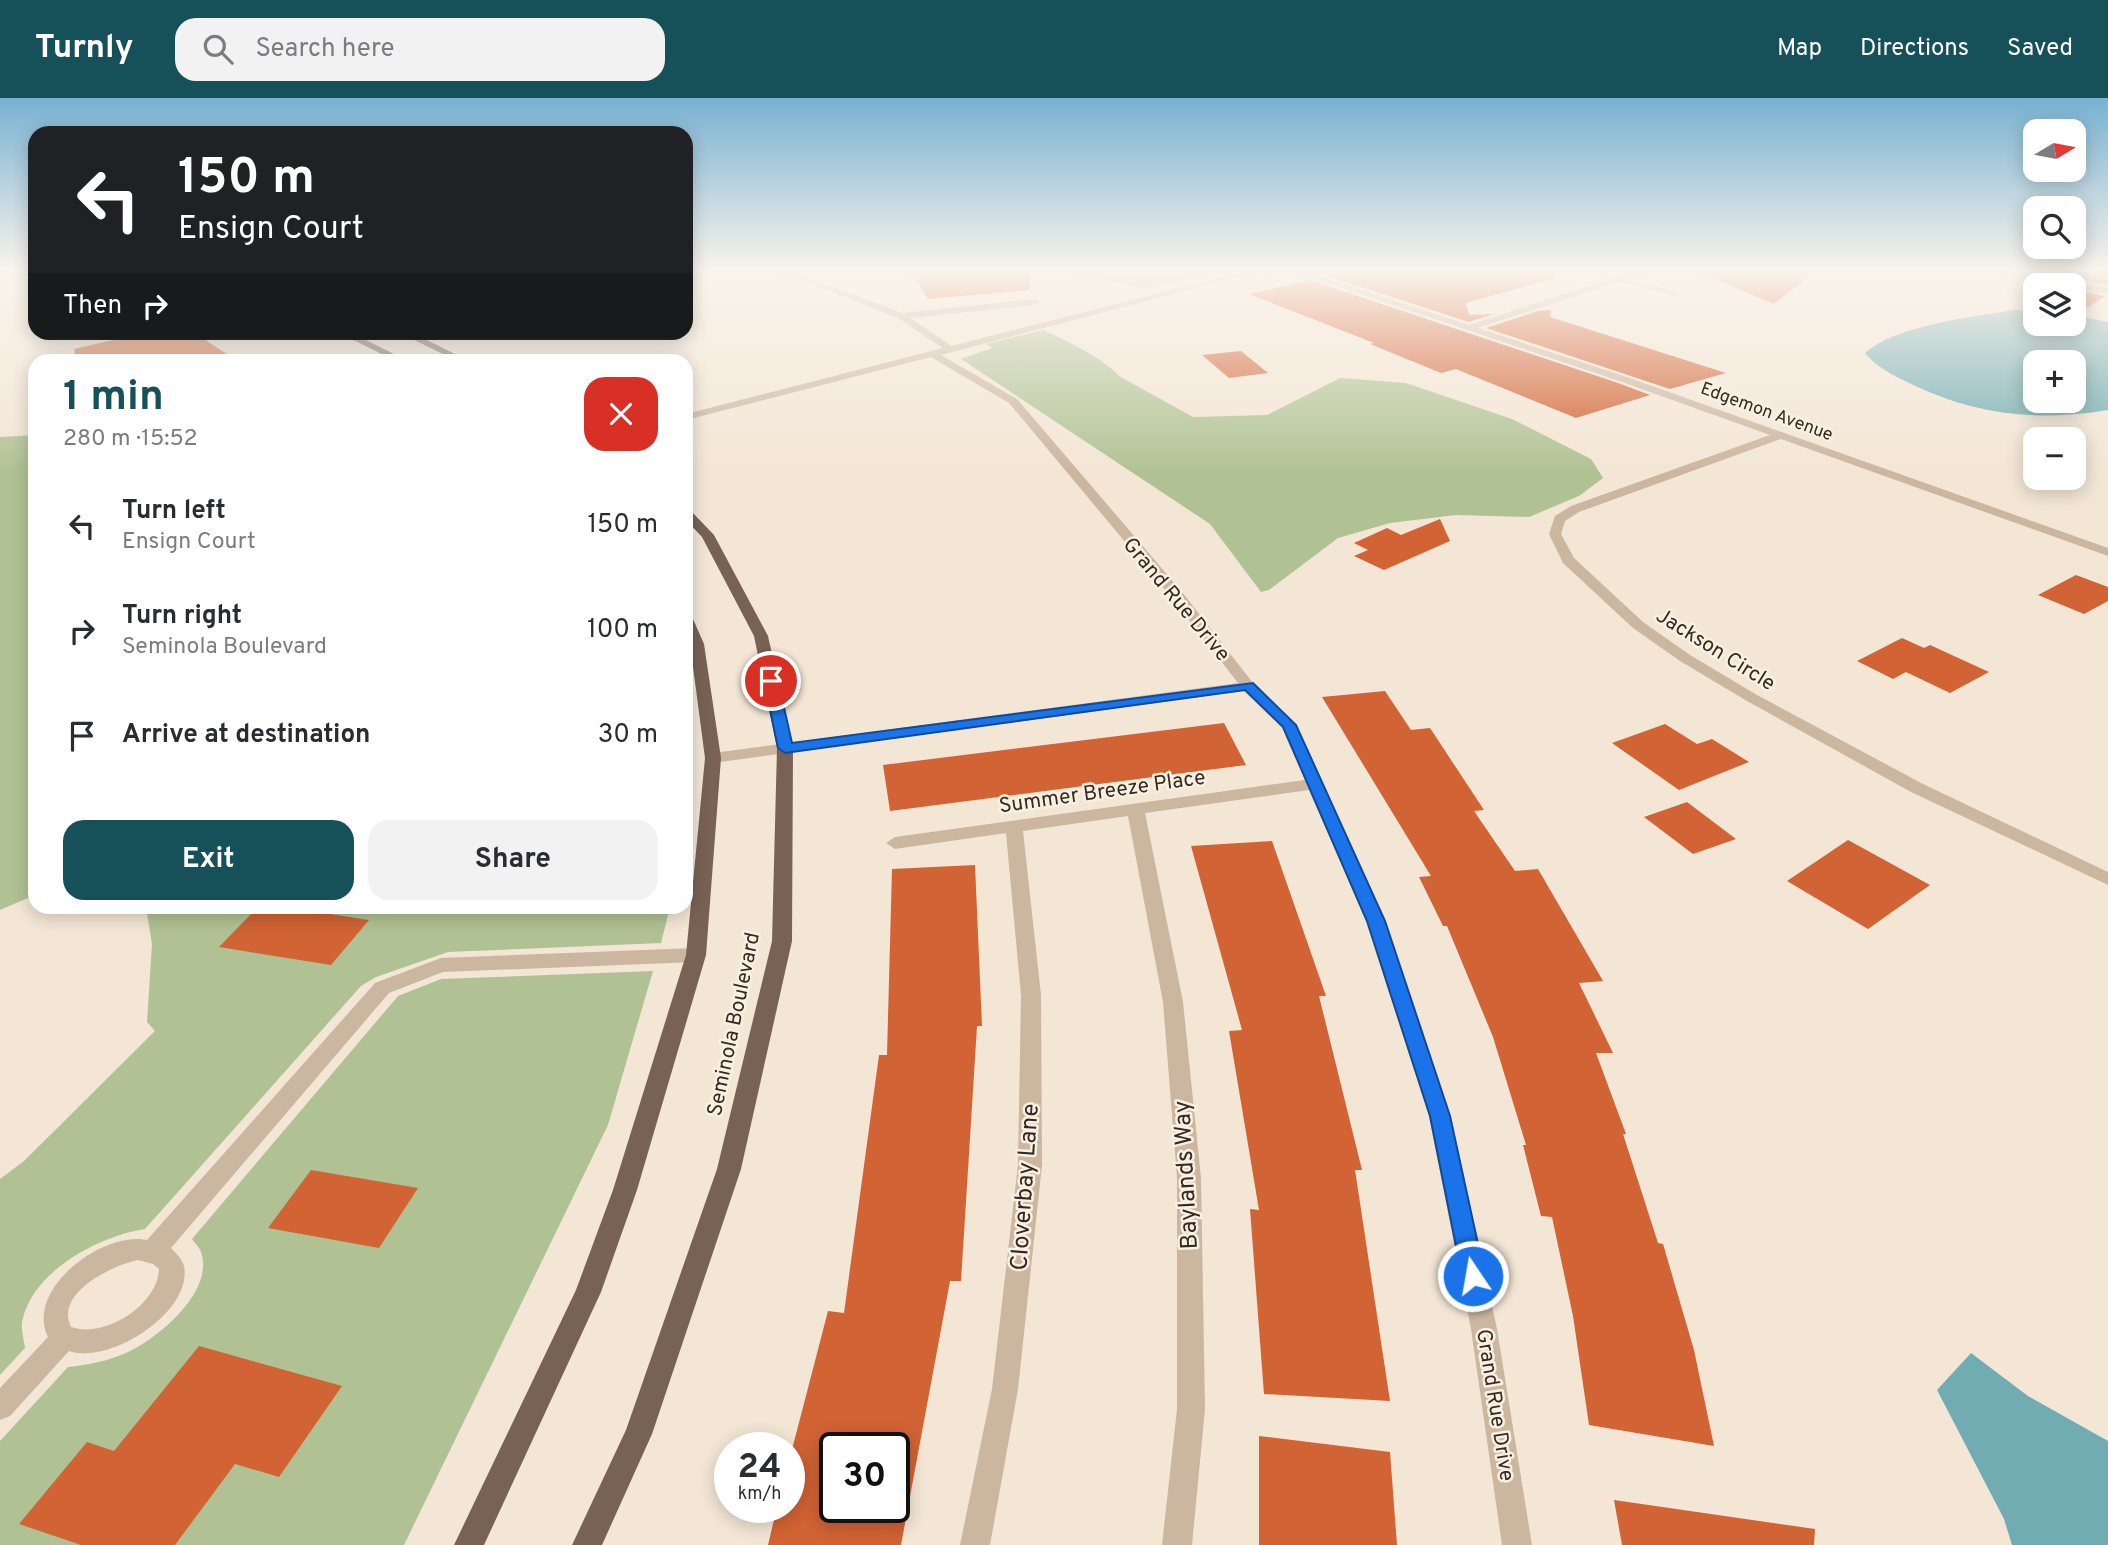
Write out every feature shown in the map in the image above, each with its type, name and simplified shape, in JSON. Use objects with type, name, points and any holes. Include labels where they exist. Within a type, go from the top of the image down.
[{"type":"main road","points":[[358,340],[388,354]]},
{"type":"main road","points":[[419,340],[449,354]]},
{"type":"main road","name":"Seminola Boulevard","points":[[587,1545],[638,1434],[729,1169],[782,941],[785,748],[761,636],[708,535],[693,520]]},
{"type":"main road","points":[[470,1545],[588,1292],[625,1190],[696,955],[713,758],[693,636]]},
{"type":"street","points":[[933,338],[950,349]]},
{"type":"street","points":[[693,415],[995,338]]},
{"type":"street","name":"Edgemon Avenue","points":[[1497,338],[1782,435],[2108,552]]},
{"type":"street","name":"Grand Rue Drive","points":[[932,354],[1013,401],[1128,541],[1177,595],[1248,686],[1289,725],[1376,921],[1440,1116],[1485,1329],[1517,1545]]},
{"type":"street","name":"Jackson Circle","points":[[1782,435],[1575,509],[1559,519],[1555,534],[1568,560],[1638,625],[1685,658],[1752,698],[1917,788],[2108,879]]},
{"type":"street","points":[[713,758],[1248,686]]},
{"type":"street","name":"Summer Breeze Place","points":[[895,843],[1316,784]]},
{"type":"street","name":"Baylands Way","points":[[1135,809],[1172,1002],[1189,1178],[1191,1409],[1177,1545]]},
{"type":"street","name":"Cloverbay Lane","points":[[975,1545],[1006,1389],[1030,1165],[1031,995],[1014,826]]},
{"type":"street","points":[[154,1250],[382,988],[441,965],[696,955]]},
{"type":"street","points":[[154,1250],[166,1257],[171,1267],[171,1280],[165,1296],[152,1311],[117,1336],[97,1342],[78,1343],[64,1338],[57,1329],[54,1316],[58,1301],[69,1286],[102,1260],[120,1252],[154,1250]]},
{"type":"street","points":[[0,1407],[64,1338]]},
{"type":"green space","points":[[1012,338],[1058,338],[1083,350],[1119,376],[1193,417],[1267,415],[1340,378],[1406,383],[1512,419],[1591,459],[1603,478],[1579,496],[1529,517],[1456,515],[1390,523],[1338,538],[1269,590],[1261,592],[1210,524],[961,359],[992,348],[986,344]]},
{"type":"green space","points":[[28,435],[28,898],[0,910],[0,437]]},
{"type":"green space","points":[[147,914],[668,914],[661,943],[448,952],[376,977],[361,986],[145,1229],[108,1239],[89,1248],[53,1272],[39,1287],[28,1304],[22,1322],[25,1348],[0,1375],[0,1179],[24,1161],[155,1031],[147,1022],[152,944]]},
{"type":"green space","points":[[653,971],[608,1125],[404,1545],[0,1545],[0,1441],[68,1367],[98,1362],[126,1353],[153,1337],[180,1312],[200,1283],[203,1267],[200,1250],[192,1239],[398,996],[441,979]]},
{"type":"water","points":[[1891,338],[2108,338],[2108,410],[2081,414],[2030,415],[1982,409],[1909,383],[1880,367],[1865,353]]},
{"type":"water","points":[[1971,1353],[2028,1396],[2108,1441],[2108,1545],[2012,1545],[2004,1519],[1937,1390]]},
{"type":"building","points":[[1360,338],[1482,338],[1650,395],[1576,418],[1456,369],[1441,373],[1370,344],[1374,343]]},
{"type":"building","points":[[1515,338],[1615,338],[1726,373],[1670,389]]},
{"type":"building","points":[[113,340],[205,340],[227,354],[75,354],[74,349]]},
{"type":"building","points":[[1241,351],[1268,373],[1229,378],[1202,355]]},
{"type":"building","points":[[1440,519],[1450,541],[1384,570],[1354,556],[1368,550],[1354,543],[1387,528],[1401,535]]},
{"type":"building","points":[[2076,575],[2108,587],[2108,601],[2084,614],[2038,595]]},
{"type":"building","points":[[1902,638],[1924,648],[1930,645],[1989,672],[1950,693],[1906,672],[1893,679],[1857,661]]},
{"type":"building","points":[[1385,691],[1411,730],[1430,728],[1484,810],[1474,811],[1515,871],[1538,869],[1603,981],[1579,983],[1613,1053],[1596,1053],[1626,1134],[1623,1134],[1658,1243],[1663,1244],[1694,1350],[1714,1446],[1589,1425],[1573,1316],[1552,1217],[1541,1216],[1523,1145],[1526,1145],[1493,1037],[1447,926],[1443,926],[1419,877],[1431,876],[1322,697]]},
{"type":"building","points":[[1224,723],[1246,765],[890,811],[883,765]]},
{"type":"building","points":[[1665,724],[1697,744],[1712,739],[1749,762],[1679,790],[1612,743]]},
{"type":"building","points":[[1687,802],[1736,839],[1693,854],[1644,817]]},
{"type":"building","points":[[1848,840],[1930,885],[1868,929],[1787,881]]},
{"type":"building","points":[[1272,841],[1326,996],[1319,996],[1362,1170],[1355,1170],[1390,1401],[1264,1394],[1250,1209],[1259,1210],[1229,1031],[1242,1030],[1191,846]]},
{"type":"building","points":[[975,865],[982,1026],[977,1026],[961,1281],[950,1281],[910,1497],[910,1432],[819,1432],[819,1523],[905,1523],[901,1545],[768,1545],[773,1523],[805,1523],[805,1432],[797,1432],[828,1311],[844,1313],[879,1055],[887,1055],[892,869]]},
{"type":"building","points":[[251,914],[330,914],[369,920],[331,965],[219,947]]},
{"type":"building","points":[[311,1170],[418,1188],[379,1248],[268,1228]]},
{"type":"building","points":[[199,1346],[342,1386],[279,1477],[235,1464],[175,1545],[81,1545],[19,1524],[87,1442],[114,1451]]},
{"type":"building","points":[[1259,1436],[1390,1452],[1397,1545],[1259,1545]]},
{"type":"building","points":[[1614,1500],[1815,1529],[1814,1545],[1622,1545]]},
{"type":"route","points":[[771,681],[785,748],[1248,686],[1289,725],[1376,921],[1440,1116],[1473,1276]]}]
